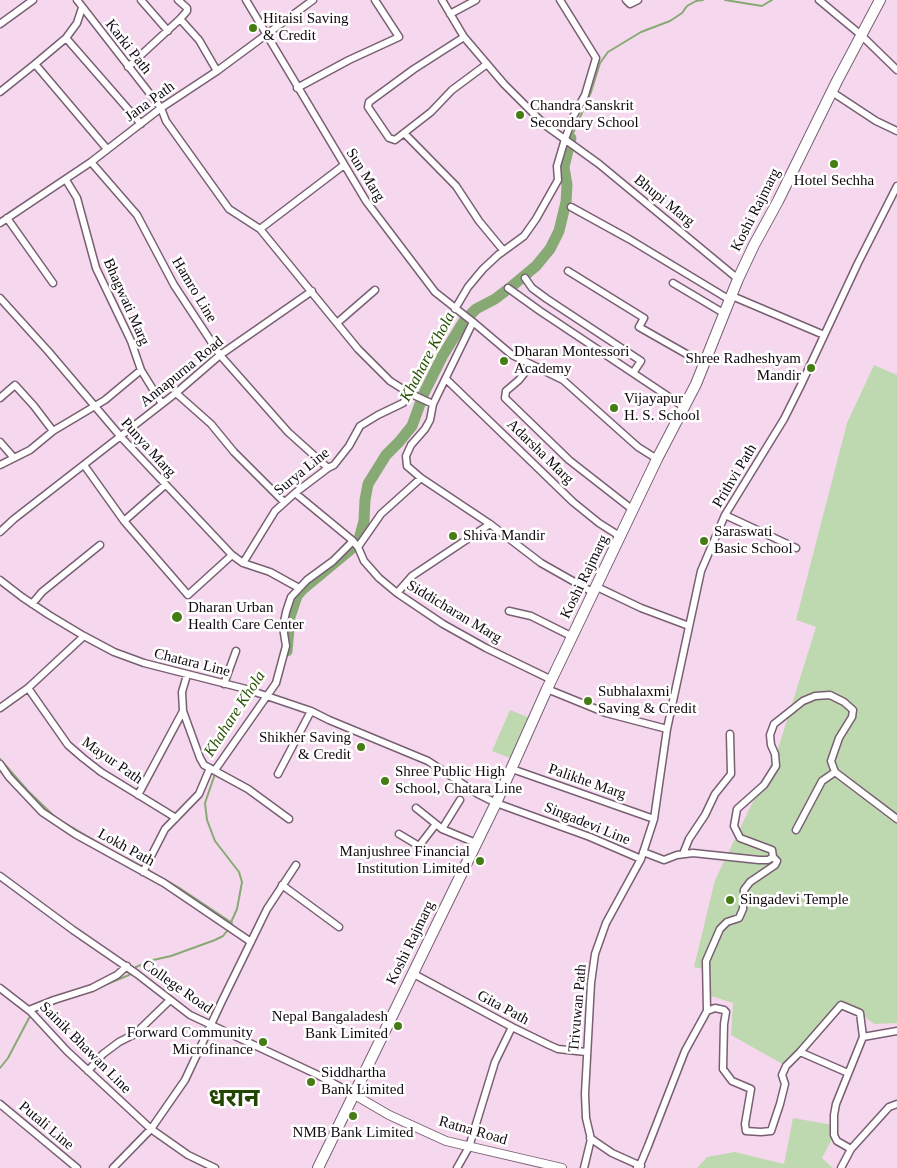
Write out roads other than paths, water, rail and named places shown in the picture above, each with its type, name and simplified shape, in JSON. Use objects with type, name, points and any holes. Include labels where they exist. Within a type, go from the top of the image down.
[{"type":"main road","name":"Koshi Rajmarg","points":[[318,1168],[496,803],[657,459],[684,407],[704,364],[738,279],[880,0]]},
{"type":"street","points":[[0,24],[33,0]]},
{"type":"street","name":"Karki Path","points":[[77,0],[161,108],[166,121],[229,210],[260,228]]},
{"type":"street","points":[[140,0],[168,31]]},
{"type":"street","points":[[128,67],[188,11],[178,0]]},
{"type":"street","name":"Sun Marg","points":[[246,0],[297,88],[378,218],[435,292],[472,321]]},
{"type":"street","name":"Jana Path","points":[[0,222],[66,180],[161,108],[218,71],[313,0]]},
{"type":"street","points":[[297,88],[349,60],[400,37],[375,0]]},
{"type":"street","name":"Bhupi Marg","points":[[442,0],[464,37],[545,125],[618,180],[738,279]]},
{"type":"street","points":[[450,14],[476,0]]},
{"type":"street","points":[[458,311],[468,287],[503,250],[524,236],[558,180],[557,166],[565,139],[574,115],[585,95],[596,58],[560,0]]},
{"type":"street","points":[[626,0],[630,4],[638,0]]},
{"type":"street","points":[[819,0],[861,35],[897,70]]},
{"type":"street","points":[[0,92],[66,38],[77,23],[82,8]]},
{"type":"street","points":[[180,19],[200,40],[218,71]]},
{"type":"street","points":[[464,37],[414,69],[369,102],[368,107],[389,138],[395,140],[431,112],[452,90],[487,64]]},
{"type":"street","points":[[66,38],[141,124]]},
{"type":"street","points":[[35,64],[107,149]]},
{"type":"street","points":[[832,92],[876,121],[897,131]]},
{"type":"street","points":[[404,133],[456,186],[479,221],[503,250]]},
{"type":"street","name":"Hamro Line","points":[[91,162],[137,215],[174,285],[220,355],[288,432],[328,468]]},
{"type":"street","points":[[344,165],[260,228],[358,349],[390,381],[429,403]]},
{"type":"street","name":"Bhagwati Marg","points":[[66,180],[77,198],[96,268],[131,341],[141,370],[162,404]]},
{"type":"street","name":"Prithvi Path","points":[[642,855],[654,819],[667,729],[701,571],[725,515],[784,419],[872,233],[897,186]]},
{"type":"street","points":[[570,207],[731,298],[824,334]]},
{"type":"street","points":[[8,218],[53,284]]},
{"type":"street","points":[[568,272],[644,318],[639,327],[704,364]]},
{"type":"street","points":[[524,278],[532,288],[547,299],[641,361],[633,373]]},
{"type":"street","points":[[673,283],[725,314]]},
{"type":"street","points":[[508,288],[684,407]]},
{"type":"street","points":[[337,323],[375,290]]},
{"type":"street","name":"Annapurna Road","points":[[0,532],[14,518],[121,437],[220,355],[312,291]]},
{"type":"street","name":"Punya Marg","points":[[0,298],[121,437],[232,555],[243,563],[270,572],[299,588]]},
{"type":"street","points":[[657,459],[638,447],[620,432],[563,380],[512,355],[472,321],[446,379],[429,403],[430,420],[406,456],[407,466],[421,478],[490,524],[541,563],[596,590],[689,626]]},
{"type":"street","points":[[531,365],[519,380],[506,391],[505,398],[569,460],[633,510]]},
{"type":"street","points":[[0,465],[30,450],[53,432],[105,400],[141,370]]},
{"type":"street","name":"Adarsha Marg","points":[[446,379],[573,502],[599,524],[620,537]]},
{"type":"street","points":[[0,398],[15,384],[53,432]]},
{"type":"street","points":[[176,393],[211,424],[234,452],[284,502]]},
{"type":"street","name":"Surya Line","points":[[243,563],[275,510],[334,465],[340,459],[360,426],[403,403],[409,393]]},
{"type":"street","points":[[0,442],[14,458]]},
{"type":"street","points":[[84,465],[124,521],[188,595],[232,555]]},
{"type":"street","points":[[143,872],[165,829],[199,794],[270,696],[276,683],[286,646],[283,627],[291,597],[350,544],[354,543],[381,514],[421,478]]},
{"type":"street","points":[[124,521],[165,485]]},
{"type":"street","name":"Siddicharan Marg","points":[[295,493],[354,543],[364,561],[380,578],[397,593],[443,624],[550,685],[606,713],[667,729]]},
{"type":"street","points":[[725,515],[796,548]]},
{"type":"street","points":[[397,593],[412,576],[490,524]]},
{"type":"street","points":[[32,604],[42,592],[100,545]]},
{"type":"street","name":"Chatara Line","points":[[0,580],[32,604],[114,652],[144,663],[270,696],[311,711],[428,761],[478,794],[496,803]]},
{"type":"street","points":[[509,612],[531,616],[573,637]]},
{"type":"street","points":[[0,708],[28,688],[84,636]]},
{"type":"street","points":[[224,684],[236,651]]},
{"type":"street","points":[[187,675],[182,692],[183,711],[204,765],[248,789],[288,819]]},
{"type":"street","name":"Mayur Path","points":[[28,688],[68,744],[101,772],[176,818]]},
{"type":"street","points":[[590,1138],[612,1153],[640,1167],[685,1051],[707,1010],[706,961],[720,929],[727,922],[739,918],[743,909],[744,890],[750,882],[775,865],[777,861],[773,856],[772,850],[740,838],[734,826],[737,809],[764,786],[776,766],[770,735],[774,724],[803,701],[815,696],[830,695],[844,702],[853,710],[852,718],[839,738],[831,761],[835,772],[897,818]]},
{"type":"street","points":[[138,795],[183,711]]},
{"type":"street","points":[[278,774],[311,711]]},
{"type":"street","points":[[683,854],[689,839],[706,815],[715,794],[731,774],[730,734]]},
{"type":"street","name":"Lokh Path","points":[[0,764],[42,812],[75,834],[164,884],[251,942]]},
{"type":"street","name":"Palikhe Marg","points":[[512,769],[654,819]]},
{"type":"street","points":[[796,830],[822,781],[835,772]]},
{"type":"street","points":[[442,828],[460,800]]},
{"type":"street","name":"Singadevi Line","points":[[496,803],[642,855],[664,860],[693,853],[759,860],[768,860],[773,856]]},
{"type":"street","points":[[416,808],[442,828],[476,843]]},
{"type":"street","points":[[399,834],[419,846],[436,824]]},
{"type":"street","name":"Trivuwan Path","points":[[584,1168],[590,1138],[584,1094],[586,1052],[591,983],[596,954],[606,923],[642,855]]},
{"type":"street","points":[[113,1168],[150,1129],[169,1105],[185,1080],[267,909],[296,865]]},
{"type":"street","name":"College Road","points":[[0,876],[72,930],[138,974],[190,1015],[318,1074],[353,1094]]},
{"type":"street","points":[[282,885],[339,927]]},
{"type":"street","points":[[32,1013],[54,1000],[92,988],[128,967]]},
{"type":"street","name":"Gita Path","points":[[412,974],[558,1049],[586,1052]]},
{"type":"street","name":"Sainik Bhawan Line","points":[[0,988],[32,1013],[88,1071],[150,1129],[188,1155],[216,1168]]},
{"type":"street","points":[[88,1071],[103,1054],[119,1042],[135,1034],[170,1000]]},
{"type":"street","points":[[707,1010],[715,1008],[726,1012],[723,1069],[732,1081],[750,1089],[745,1124],[746,1132],[771,1131],[785,1084],[782,1075],[786,1066],[841,1005],[860,1013],[863,1037],[836,1104],[833,1125],[834,1135],[838,1141],[851,1149]]},
{"type":"street","points":[[457,1168],[469,1147],[495,1062],[512,1027]]},
{"type":"street","points":[[863,1037],[897,1031]]},
{"type":"street","points":[[800,1052],[848,1073]]},
{"type":"street","name":"Ratna Road","points":[[353,1094],[398,1119],[446,1141],[562,1168]]},
{"type":"street","name":"Putali Line","points":[[0,1104],[77,1168]]},
{"type":"street","points":[[841,1168],[851,1149],[889,1107],[897,1104]]},
{"type":"waterway","name":"Khahare Khola","points":[[571,138],[591,92],[600,63],[608,52],[641,32],[670,21],[682,13],[687,6],[696,1],[703,0]]},
{"type":"waterway","name":"Khahare Khola","points":[[725,0],[762,6],[772,0]]},
{"type":"waterway","name":"Khahare Khola","points":[[287,651],[290,617],[297,596],[350,550],[359,539],[364,521],[368,484],[386,455],[412,426],[424,393],[443,355],[464,321],[476,309],[495,299],[536,266],[550,249],[559,231],[566,202],[567,185],[564,167],[571,138]]},
{"type":"waterway","points":[[0,759],[28,791],[55,817]]},
{"type":"waterway","name":"Khahare Khola","points":[[100,987],[129,975],[136,967],[215,940],[223,936],[227,931],[237,909],[242,882],[239,872],[215,841],[207,820],[205,803],[215,774]]},
{"type":"waterway","points":[[63,822],[104,846]]},
{"type":"waterway","points":[[126,858],[141,866]]},
{"type":"waterway","points":[[148,870],[178,887],[232,923]]},
{"type":"waterway","name":"Khahare Khola","points":[[0,1068],[8,1058],[29,1018],[37,1010]]},
{"type":"place","name":"Hitaisi Saving & Credit","points":[[253,28]]},
{"type":"place","name":"Chandra Sanskrit Secondary School","points":[[520,115]]},
{"type":"place","name":"Hotel Sechha","points":[[834,164]]},
{"type":"place","name":"Dharan Montessori Academy","points":[[504,361]]},
{"type":"place","name":"Shree Radheshyam Mandir","points":[[811,368]]},
{"type":"place","name":"Vijayapur H. S. School","points":[[614,408]]},
{"type":"place","name":"Shiva Mandir","points":[[453,536]]},
{"type":"place","name":"Saraswati Basic School","points":[[704,541]]},
{"type":"place","name":"Dharan Urban Health Care Center","points":[[177,617]]},
{"type":"place","name":"Subhalaxmi Saving & Credit","points":[[588,701]]},
{"type":"place","name":"Shikher Saving & Credit","points":[[361,747]]},
{"type":"place","name":"Shree Public High School, Chatara Line","points":[[385,781]]},
{"type":"place","name":"Manjushree Financial Institution Limited","points":[[480,861]]},
{"type":"place","name":"Singadevi Temple","points":[[730,900]]},
{"type":"place","name":"Nepal Bangaladesh Bank Limited","points":[[398,1026]]},
{"type":"place","name":"Forward Community Microfinance","points":[[263,1042]]},
{"type":"place","name":"Siddhartha Bank Limited","points":[[311,1082]]},
{"type":"place","name":"NMB Bank Limited","points":[[353,1116]]},
{"type":"district","name":"धरान","points":[[234,1100]]}]
